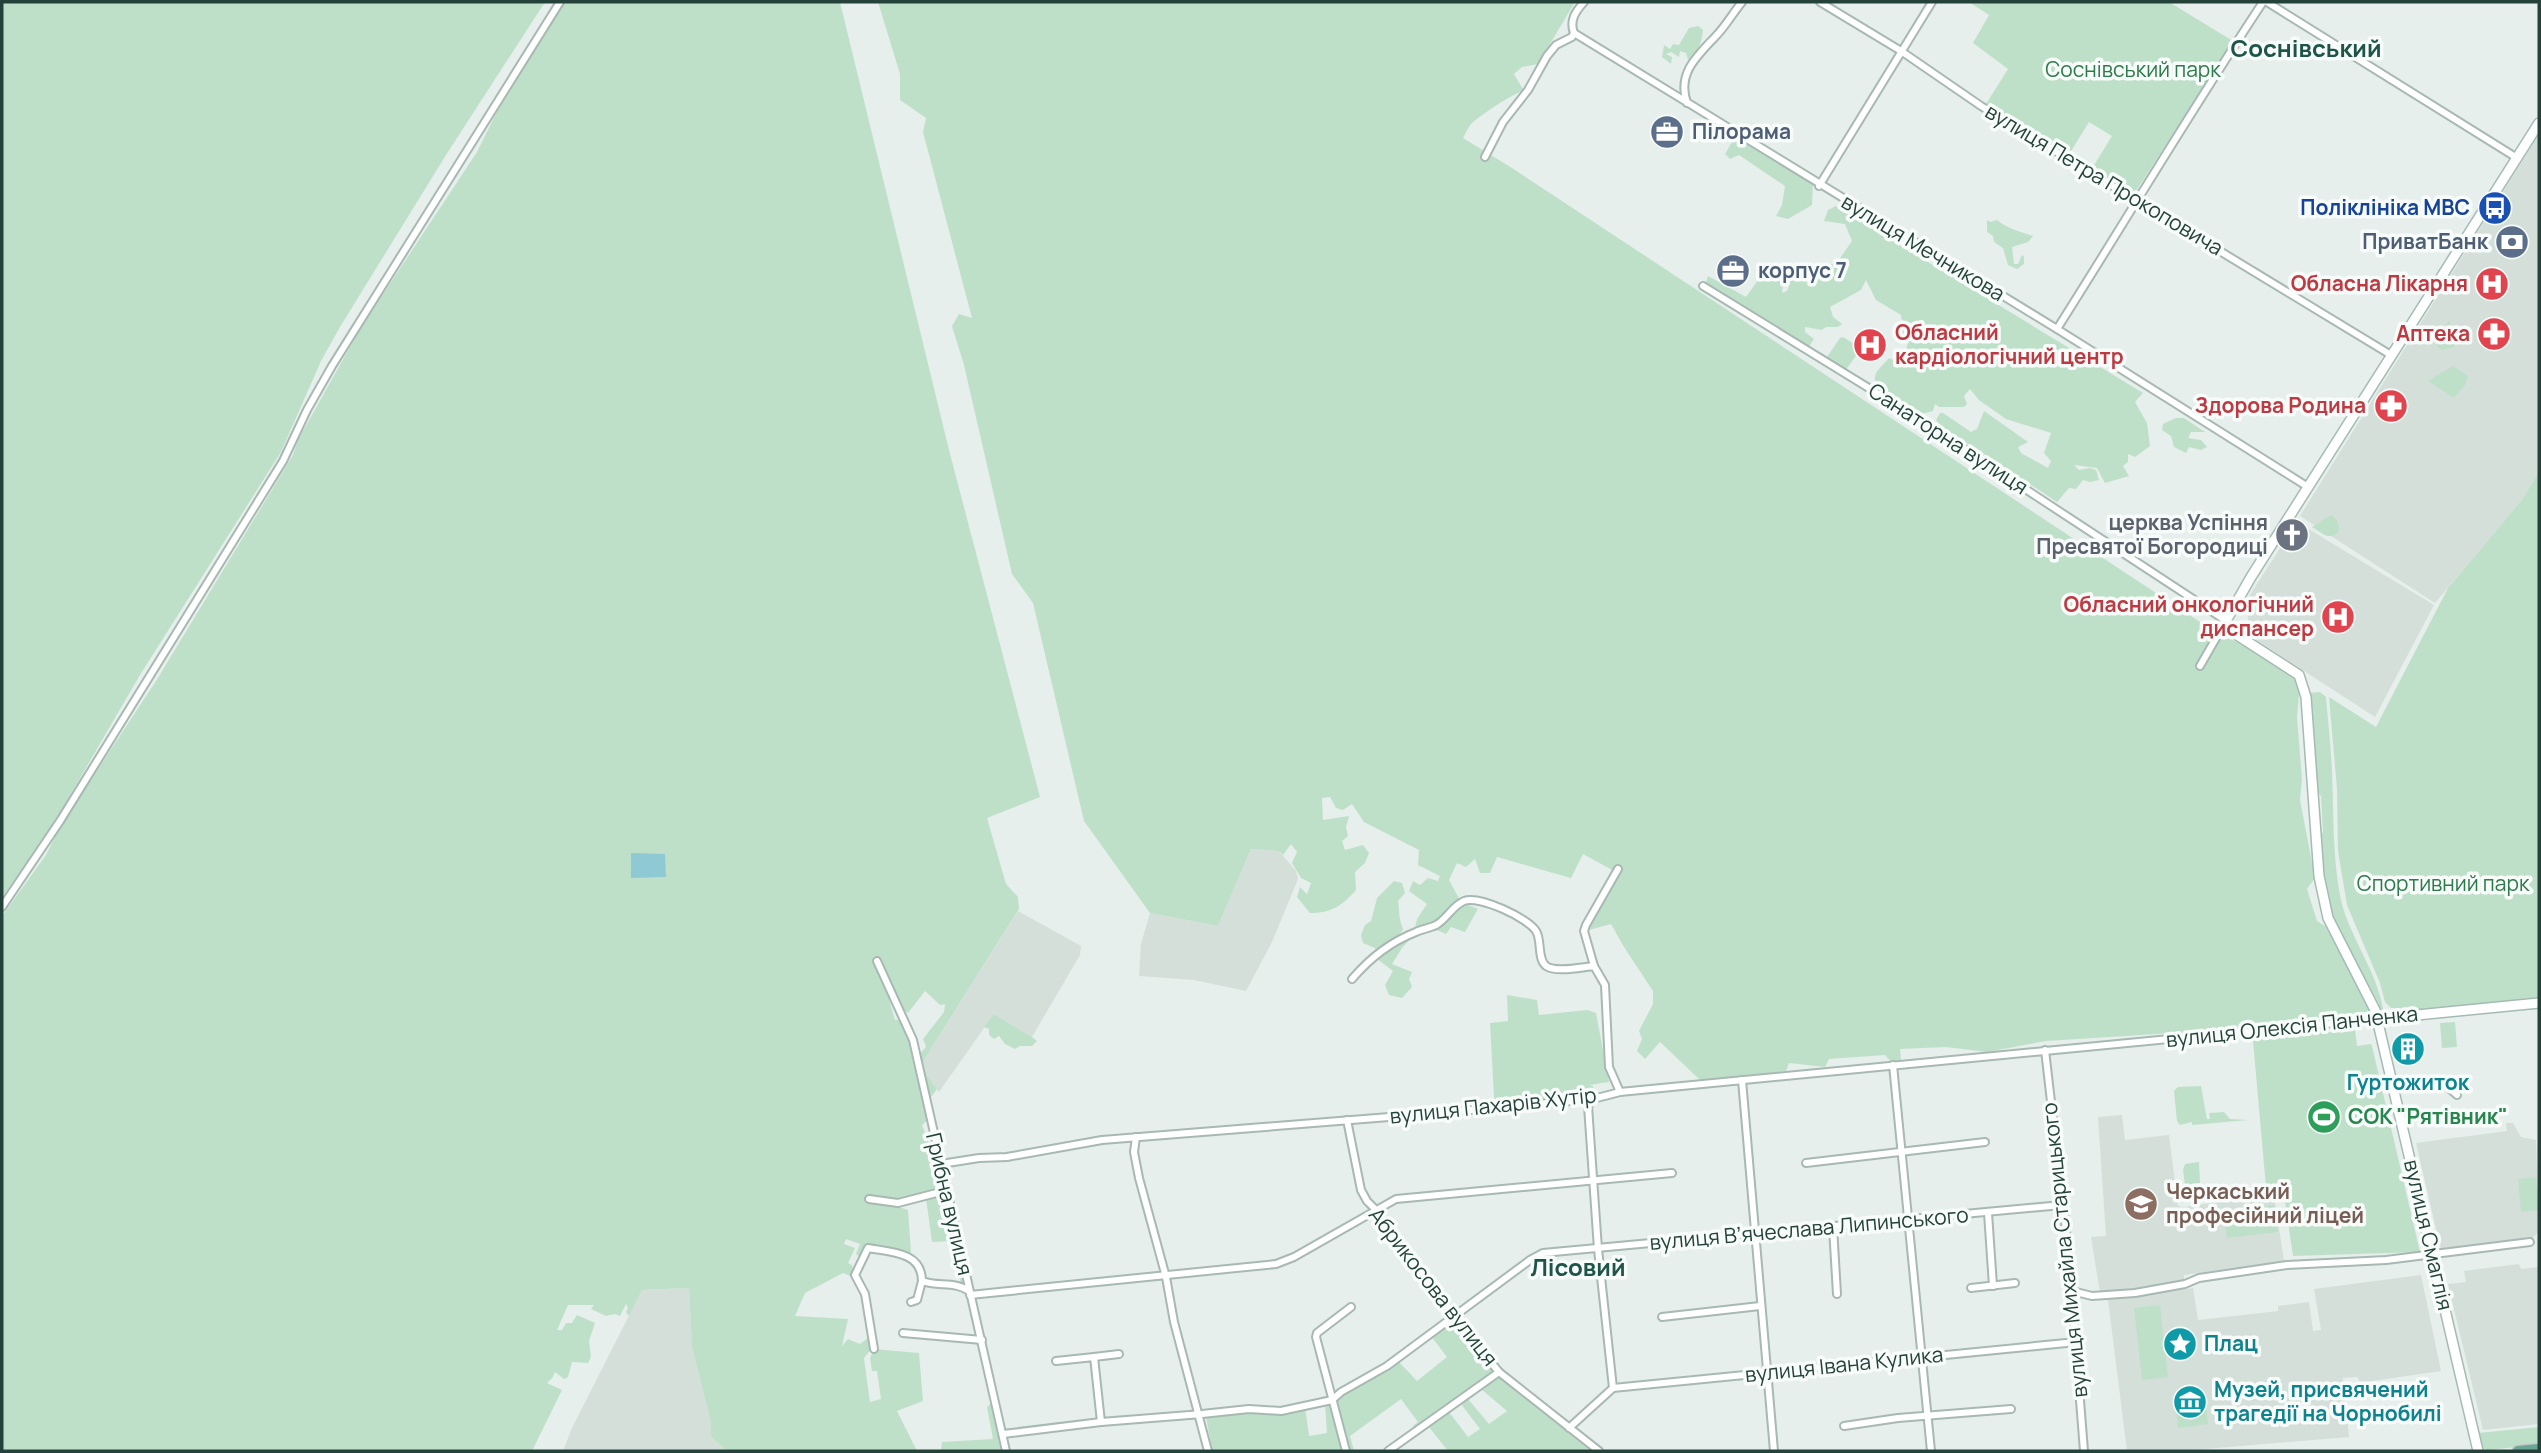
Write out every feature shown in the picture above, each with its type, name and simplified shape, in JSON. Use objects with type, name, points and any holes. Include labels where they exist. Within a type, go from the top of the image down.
[{"type":"main road","points":[[2518,1451],[2539,1449]]},
{"type":"street","points":[[2,907],[60,821],[166,652],[283,461],[332,366],[560,2]]},
{"type":"street","points":[[1485,157],[1503,122],[1528,90],[1547,56],[1556,45],[1572,37],[1573,16],[1584,2]]},
{"type":"street","points":[[1687,103],[1684,83],[1688,68],[1701,50],[1717,36],[1742,2]]},
{"type":"street","name":"вулиця Петра Прокоповича","points":[[1820,2],[1901,51],[1981,106],[2391,355]]},
{"type":"street","points":[[1819,186],[1932,2]]},
{"type":"street","points":[[2057,329],[2209,83],[2265,2],[2517,158]]},
{"type":"street","name":"вулиця Мечникова","points":[[1574,33],[1819,186],[2057,329],[2308,487]]},
{"type":"street","points":[[2200,666],[2308,487],[2539,123]]},
{"type":"street","name":"Санаторна вулиця","points":[[1703,286],[1910,414],[2299,676]]},
{"type":"street","name":"вулиця Смаглія","points":[[2299,676],[2307,709],[2323,904],[2371,1000],[2478,1451]]},
{"type":"street","points":[[1618,869],[1584,931],[1594,966],[1605,985],[1609,1067],[1620,1091]]},
{"type":"street","points":[[1352,979],[1371,957],[1414,932],[1438,925],[1461,902],[1470,899],[1484,901],[1530,923],[1537,933],[1543,963],[1548,967],[1594,966]]},
{"type":"street","name":"Грибна вулиця","points":[[877,961],[913,1040],[1006,1451]]},
{"type":"street","name":"вулиця Олексія Панченка","points":[[2045,1050],[2539,1003]]},
{"type":"street","name":"вулиця Пахарів Хутір","points":[[941,1164],[1007,1157],[1102,1140],[1593,1098],[1620,1091],[2045,1050]]},
{"type":"street","name":"вулиця Михайла Старицького","points":[[2045,1050],[2072,1291],[2084,1451]]},
{"type":"street","points":[[1893,1065],[1931,1451]]},
{"type":"street","points":[[1742,1080],[1774,1451]]},
{"type":"street","points":[[2393,1086],[2442,1082],[2457,1095]]},
{"type":"street","points":[[1569,1428],[1613,1388],[1592,1181],[1588,1106],[1593,1098]]},
{"type":"street","name":"Абрикосова вулиця","points":[[1347,1120],[1360,1190],[1367,1201],[1499,1372],[1599,1451]]},
{"type":"street","points":[[1136,1137],[1134,1152],[1139,1178],[1208,1451]]},
{"type":"street","points":[[1806,1163],[1985,1142]]},
{"type":"street","points":[[922,1281],[961,1285],[970,1293],[1166,1277],[1279,1264],[1386,1202],[1405,1197],[1672,1173]]},
{"type":"street","points":[[869,1199],[898,1203],[948,1190]]},
{"type":"street","name":"вулиця Вʼячеслава Липинського","points":[[1003,1434],[1101,1422],[1252,1409],[1278,1411],[1332,1400],[1387,1366],[1530,1259],[1543,1253],[2062,1205]]},
{"type":"street","points":[[1988,1213],[1993,1286]]},
{"type":"street","points":[[1833,1227],[1837,1294]]},
{"type":"street","points":[[2072,1291],[2092,1296],[2135,1293],[2185,1284],[2199,1278],[2287,1265],[2386,1260],[2530,1242]]},
{"type":"street","points":[[874,1349],[865,1294],[855,1275],[868,1248],[915,1260],[921,1270],[922,1281],[917,1300],[911,1302]]},
{"type":"street","points":[[961,1285],[967,1279]]},
{"type":"street","points":[[1971,1288],[2015,1283]]},
{"type":"street","points":[[1662,1317],[1760,1306]]},
{"type":"street","points":[[1346,1451],[1317,1333],[1351,1307]]},
{"type":"street","points":[[903,1333],[982,1340]]},
{"type":"street","name":"вулиця Івана Кулика","points":[[1613,1388],[2076,1342]]},
{"type":"street","points":[[1056,1361],[1119,1354]]},
{"type":"street","points":[[1094,1357],[1101,1422]]},
{"type":"street","points":[[1388,1451],[1499,1372]]},
{"type":"street","points":[[1844,1426],[2011,1409]]},
{"type":"shaded area","name":"Обласна Лікарня","points":[[2539,134],[2539,472],[2521,501],[2435,603],[2300,516]]},
{"type":"shaded area","name":"Обласний онкологічний диспансер","points":[[2297,522],[2434,605],[2375,717],[2247,634],[2249,629],[2246,601]]},
{"type":"shaded area","points":[[1251,849],[1279,851],[1296,871],[1298,879],[1272,942],[1246,991],[1194,980],[1139,976],[1141,944],[1150,913],[1218,926]]},
{"type":"shaded area","points":[[1018,911],[1081,946],[1080,955],[1032,1037],[994,1014],[939,1092],[920,1066]]},
{"type":"shaded area","name":"Черкаський професійний ліцей","points":[[2122,1115],[2125,1140],[2169,1135],[2178,1206],[2264,1195],[2270,1197],[2275,1202],[2284,1261],[2184,1275],[2184,1282],[2100,1293],[2091,1237],[2106,1236],[2098,1117]]},
{"type":"shaded area","points":[[2506,1123],[2513,1123],[2521,1137],[2536,1140],[2539,1231],[2532,1239],[2441,1250],[2416,1143],[2507,1131]]},
{"type":"shaded area","points":[[2519,1264],[2521,1269],[2539,1267],[2539,1424],[2483,1430],[2448,1284],[2466,1282],[2464,1271]]},
{"type":"shaded area","points":[[2421,1275],[2441,1371],[2359,1383],[2358,1377],[2343,1378],[2349,1437],[2182,1451],[2127,1451],[2108,1300],[2193,1288],[2198,1320],[2278,1311],[2278,1306],[2309,1302],[2313,1331],[2321,1330],[2314,1289]]},
{"type":"shaded area","points":[[689,1288],[692,1347],[711,1423],[711,1437],[727,1451],[563,1451],[642,1290]]},
{"type":"green space","points":[[2,2],[545,2],[446,155],[340,327],[321,361],[281,452],[140,675],[51,828],[2,898]]},
{"type":"green space","points":[[564,2],[840,2],[949,450],[1040,797],[987,818],[1006,884],[1018,897],[1019,909],[920,1066],[937,1089],[931,1097],[925,1097],[930,1118],[922,1125],[931,1148],[964,1281],[961,1285],[953,1241],[932,1242],[926,1198],[887,1203],[908,1210],[911,1252],[906,1257],[871,1249],[862,1259],[856,1254],[860,1244],[846,1239],[844,1244],[855,1248],[848,1263],[852,1265],[855,1278],[843,1273],[805,1293],[795,1316],[848,1319],[842,1346],[848,1339],[860,1344],[868,1338],[872,1348],[864,1358],[870,1402],[881,1399],[877,1371],[872,1371],[870,1358],[874,1349],[919,1353],[923,1401],[897,1411],[917,1451],[727,1451],[711,1437],[711,1423],[692,1347],[689,1288],[642,1290],[629,1316],[626,1304],[620,1316],[606,1316],[591,1309],[594,1305],[568,1305],[557,1330],[562,1330],[566,1323],[572,1323],[577,1315],[595,1323],[589,1341],[591,1357],[588,1363],[572,1362],[568,1377],[564,1379],[555,1372],[547,1383],[562,1390],[532,1451],[2,1451],[2,916],[46,855],[61,825],[156,681],[293,455],[298,440],[360,329],[477,152],[506,93]],"holes":[[[925,991],[940,1005],[945,1004],[944,1012],[923,1039],[926,1047],[916,1058],[905,1019],[895,1020],[889,999],[908,1013]]]},
{"type":"green space","points":[[878,2],[1575,2],[1538,64],[1522,67],[1514,74],[1524,91],[1476,119],[1463,138],[2200,622],[2298,676],[2300,684],[2297,717],[2302,779],[2300,800],[2315,878],[2307,889],[2317,921],[2325,926],[2369,1004],[2372,1016],[2236,1029],[2046,1041],[1987,1052],[1946,1047],[1900,1049],[1901,1060],[1891,1062],[1885,1055],[1829,1059],[1825,1067],[1789,1063],[1786,1071],[1700,1080],[1660,1042],[1645,1059],[1637,1051],[1642,1039],[1639,1031],[1653,1004],[1653,991],[1611,924],[1589,930],[1586,925],[1614,871],[1583,854],[1571,878],[1497,857],[1490,873],[1480,873],[1475,859],[1466,867],[1457,863],[1449,880],[1461,902],[1478,909],[1465,932],[1451,927],[1446,934],[1434,929],[1414,932],[1417,919],[1427,904],[1409,891],[1413,881],[1420,885],[1428,878],[1438,881],[1440,876],[1418,865],[1419,850],[1364,822],[1352,804],[1343,810],[1336,808],[1330,797],[1322,798],[1323,820],[1349,816],[1346,827],[1348,836],[1342,841],[1345,850],[1363,845],[1369,853],[1365,863],[1355,872],[1356,890],[1341,904],[1324,912],[1310,913],[1297,897],[1300,887],[1307,894],[1311,883],[1301,878],[1292,863],[1297,852],[1291,844],[1283,855],[1279,851],[1251,849],[1218,926],[1150,913],[1084,821],[1033,603],[1012,574],[964,365],[952,326],[959,314],[972,318],[923,132],[926,118],[900,100],[900,74]]},
{"type":"green space","name":"Соснівський парк","points":[[1969,2],[2169,2],[2233,41],[2136,191],[2132,193],[2091,170],[2112,136],[2089,122],[2068,156],[1986,104],[2008,69],[1973,43],[1989,15]]},
{"type":"green space","points":[[1698,26],[1703,30],[1702,39],[1697,51],[1688,60],[1686,53],[1680,51],[1679,57],[1671,52],[1666,54],[1672,57],[1671,64],[1662,57],[1664,45],[1670,49],[1673,44],[1679,45],[1689,28]]},
{"type":"green space","points":[[1736,135],[1813,184],[1812,205],[1788,219],[1776,216],[1782,205],[1785,186],[1739,155],[1730,159],[1725,154]]},
{"type":"green space","points":[[1836,206],[2143,393],[2135,402],[2147,423],[2150,446],[2135,457],[2128,454],[2128,462],[2123,466],[2129,476],[2105,483],[2097,468],[2074,465],[2079,470],[2096,470],[2099,480],[2083,480],[2076,489],[2069,488],[2057,502],[1941,426],[1936,420],[1940,413],[1943,413],[1971,432],[1977,429],[1984,411],[2028,442],[2018,447],[2021,453],[2048,468],[2051,461],[2044,453],[2051,433],[2006,419],[1979,400],[1970,389],[1964,396],[1967,404],[1964,407],[1939,407],[1935,404],[1933,411],[1918,415],[1892,399],[1879,388],[1875,375],[1889,358],[1901,363],[1909,341],[1904,340],[1901,315],[1876,300],[1866,280],[1861,290],[1830,307],[1833,317],[1842,324],[1822,330],[1805,327],[1805,332],[1814,339],[1808,348],[1705,285],[1708,276],[1746,297],[1763,273],[1778,271],[1783,285],[1782,293],[1787,291],[1790,283],[1788,272],[1803,265],[1818,271],[1838,261],[1852,241],[1845,224],[1824,221],[1828,210]]},
{"type":"green space","points":[[1987,220],[1997,220],[2009,228],[2033,236],[2028,242],[2012,247],[2014,264],[2018,264],[2022,255],[2024,264],[2017,269],[2008,265],[2003,248],[1994,242],[1993,236],[1987,232]]},
{"type":"green space","points":[[2448,321],[2456,337],[2454,347],[2442,350],[2437,347]]},
{"type":"green space","points":[[1843,337],[1859,347],[1856,351],[1858,353],[1845,371],[1827,361],[1827,357]]},
{"type":"green space","points":[[2453,366],[2468,376],[2465,385],[2454,398],[2428,381]]},
{"type":"green space","points":[[2176,418],[2184,418],[2205,432],[2191,432],[2188,438],[2201,440],[2207,447],[2201,450],[2189,447],[2186,453],[2174,447],[2171,436],[2162,430],[2163,424]]},
{"type":"green space","name":"Спортивний парк","points":[[2539,472],[2539,1001],[2404,1012],[2391,1008],[2385,1002],[2380,983],[2347,905],[2338,851],[2337,789],[2329,697],[2376,727],[2448,588],[2521,501]]},
{"type":"green space","points":[[2331,515],[2339,528],[2334,536],[2327,536],[2312,527]]},
{"type":"green space","points":[[2320,692],[2326,697],[2332,763],[2335,852],[2341,900],[2351,929],[2371,970],[2384,1015],[2380,1013],[2379,1004],[2331,915],[2325,890],[2320,837],[2323,832],[2321,796],[2317,791],[2309,693]]},
{"type":"green space","points":[[1394,881],[1402,883],[1405,893],[1398,901],[1403,929],[1400,934],[1409,940],[1392,964],[1412,972],[1409,979],[1412,987],[1402,998],[1389,995],[1385,985],[1393,971],[1376,958],[1375,948],[1363,943],[1361,935],[1365,925],[1371,921],[1377,898]]},
{"type":"green space","points":[[1507,995],[1537,1000],[1539,1015],[1587,1010],[1596,1013],[1609,1082],[1589,1085],[1593,1086],[1592,1097],[1498,1103],[1494,1097],[1490,1023],[1508,1021]]},
{"type":"green space","points":[[994,1014],[1037,1041],[1032,1046],[1015,1049],[1005,1044],[999,1036],[994,1039],[989,1035],[989,1029],[984,1027]]},
{"type":"green space","points":[[2455,1022],[2457,1047],[2442,1048],[2440,1023]]},
{"type":"green space","name":"СОК \"Рятівник\"","points":[[2355,1030],[2357,1046],[2372,1046],[2420,1252],[2293,1256],[2283,1188],[2269,1190],[2266,1187],[2253,1041],[2256,1038]]},
{"type":"green space","points":[[2201,1086],[2207,1119],[2210,1119],[2209,1113],[2224,1112],[2230,1119],[2248,1120],[2192,1125],[2192,1122],[2180,1125],[2177,1121],[2174,1091],[2178,1087]]},
{"type":"green space","points":[[2199,1162],[2200,1183],[2185,1185],[2185,1164]]},
{"type":"green space","points":[[2536,1177],[2539,1210],[2521,1212],[2518,1179]]},
{"type":"green space","points":[[2274,1205],[2278,1232],[2227,1238],[2223,1212]]},
{"type":"green space","points":[[2160,1305],[2168,1377],[2142,1380],[2134,1308]]},
{"type":"green space","points":[[1451,1322],[1457,1325],[1493,1369],[1491,1373],[1416,1430],[1413,1426],[1418,1422],[1401,1399],[1350,1436],[1354,1451],[1348,1451],[1336,1403],[1338,1398],[1398,1361],[1417,1381],[1447,1357],[1431,1336]]},
{"type":"green space","points":[[1498,1377],[1592,1451],[1448,1451],[1429,1427],[1449,1412],[1468,1437],[1480,1429],[1461,1404],[1468,1399],[1489,1424],[1507,1411],[1481,1389]]},
{"type":"green space","points":[[992,1402],[1003,1451],[917,1451],[941,1450],[942,1442],[993,1439],[987,1407]]},
{"type":"green space","points":[[1325,1404],[1331,1406],[1343,1451],[1212,1451],[1206,1416],[1305,1407],[1309,1436],[1327,1433]]},
{"type":"green space","points":[[2206,1405],[2208,1424],[2178,1428],[2176,1409]]},
{"type":"green space","points":[[2539,1427],[2539,1445],[2487,1450],[2482,1448],[2478,1433]]},
{"type":"water","points":[[631,853],[665,854],[666,877],[631,878]]},
{"type":"place","name":"Пілорама","points":[[1667,132]]},
{"type":"place","name":"Поліклініка МВС","points":[[2495,208]]},
{"type":"place","name":"ПриватБанк","points":[[2512,242]]},
{"type":"place","name":"корпус 7","points":[[1733,271]]},
{"type":"place","name":"Обласна Лікарня","points":[[2492,284]]},
{"type":"place","name":"Аптека","points":[[2494,334]]},
{"type":"place","name":"Обласний кардіологічний центр","points":[[1870,345]]},
{"type":"place","name":"Здорова Родина","points":[[2391,406]]},
{"type":"place","name":"церква Успіння Пресвятої Богородиці","points":[[2292,535]]},
{"type":"place","name":"Обласний онкологічний диспансер","points":[[2338,617]]},
{"type":"place","name":"Гуртожиток","points":[[2408,1049]]},
{"type":"place","name":"СОК \"Рятівник\"","points":[[2324,1117]]},
{"type":"place","name":"Черкаський професійний ліцей","points":[[2141,1204]]},
{"type":"place","name":"Плац","points":[[2180,1344]]},
{"type":"place","name":"Музей, присвячений трагедії на Чорнобилі","points":[[2190,1402]]},
{"type":"district","name":"Соснівський","points":[[2306,49]]},
{"type":"district","name":"Лісовий","points":[[1578,1268]]}]
